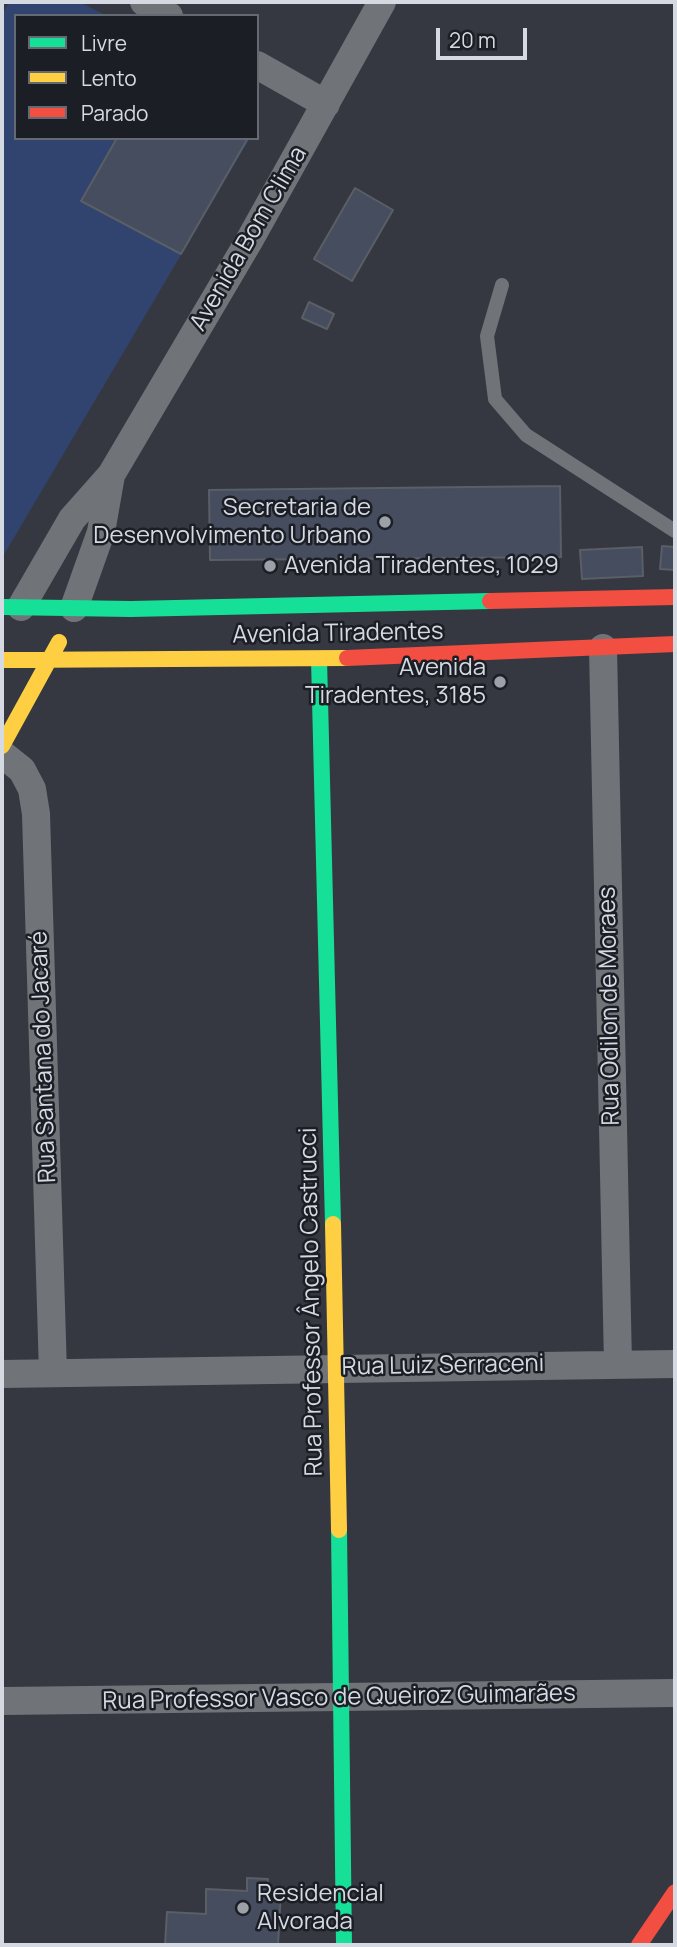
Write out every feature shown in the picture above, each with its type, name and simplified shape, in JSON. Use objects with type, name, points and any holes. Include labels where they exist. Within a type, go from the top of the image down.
[{"type":"main road","name":"Avenida Tiradentes","points":[[11,614],[74,608],[675,597]]},
{"type":"main road","name":"Avenida Bom Clima","points":[[2,746],[51,660],[74,608]]},
{"type":"main road","name":"Avenida Tiradentes","points":[[2,660],[319,659],[675,644]]},
{"type":"main road","name":"Rua Professor Ângelo Castrucci","points":[[319,659],[337,1367],[344,1945]]},
{"type":"main road","points":[[639,1945],[675,1892]]},
{"type":"street","points":[[145,2],[166,14]]},
{"type":"street","name":"Avenida Bom Clima","points":[[11,614],[72,519],[111,475],[249,242],[382,2]]},
{"type":"street","points":[[259,66],[326,104]]},
{"type":"street","name":"Avenida Bom Clima","points":[[74,608],[101,532],[111,475]]},
{"type":"street","name":"Rua Odilon de Moraes","points":[[603,648],[618,1365]]},
{"type":"street","name":"Rua Santana do Jacaré","points":[[2,754],[22,770],[32,789],[36,814],[53,1373]]},
{"type":"street","name":"Rua Luiz Serraceni","points":[[2,1374],[675,1364]]},
{"type":"street","name":"Rua Professor Vasco de Queiroz Guimarães","points":[[2,1701],[675,1693]]},
{"type":"lane","points":[[502,285],[487,336],[495,399],[526,435],[675,531]]},
{"type":"shaded area","points":[[9,2],[80,2],[103,14],[14,14],[14,140],[249,140],[2,558],[2,15]]},
{"type":"building","points":[[116,140],[247,140],[181,254],[81,201]]},
{"type":"building","points":[[355,188],[393,210],[352,281],[314,259]]},
{"type":"building","points":[[309,302],[334,314],[327,329],[302,318]]},
{"type":"building","name":"Secretaria de Desenvolvimento Urbano","points":[[560,486],[561,557],[210,560],[209,490]]},
{"type":"building","points":[[662,546],[675,547],[675,570],[660,569]]},
{"type":"building","points":[[642,547],[643,576],[582,579],[580,550]]},
{"type":"building","name":"Residencial Alvorada","points":[[247,1878],[268,1879],[267,1891],[281,1891],[278,1945],[165,1945],[167,1912],[206,1914],[206,1889],[247,1891]]},
{"type":"traffic: fast","points":[[2,607],[131,609],[490,601]]},
{"type":"traffic: fast","points":[[319,659],[333,1224]]},
{"type":"traffic: fast","points":[[339,1530],[344,1945]]},
{"type":"traffic: slow","points":[[2,746],[59,642]]},
{"type":"traffic: slow","points":[[2,660],[347,658]]},
{"type":"traffic: slow","points":[[333,1224],[339,1530]]},
{"type":"traffic: jam","points":[[490,601],[675,597]]},
{"type":"traffic: jam","points":[[347,658],[675,644]]},
{"type":"traffic: jam","points":[[639,1945],[675,1892]]},
{"type":"place","name":"Secretaria de Desenvolvimento Urbano","points":[[385,522]]},
{"type":"place","name":"Avenida Tiradentes, 1029","points":[[270,566]]},
{"type":"place","name":"Avenida Tiradentes, 3185","points":[[500,682]]},
{"type":"place","name":"Residencial Alvorada","points":[[243,1908]]}]
